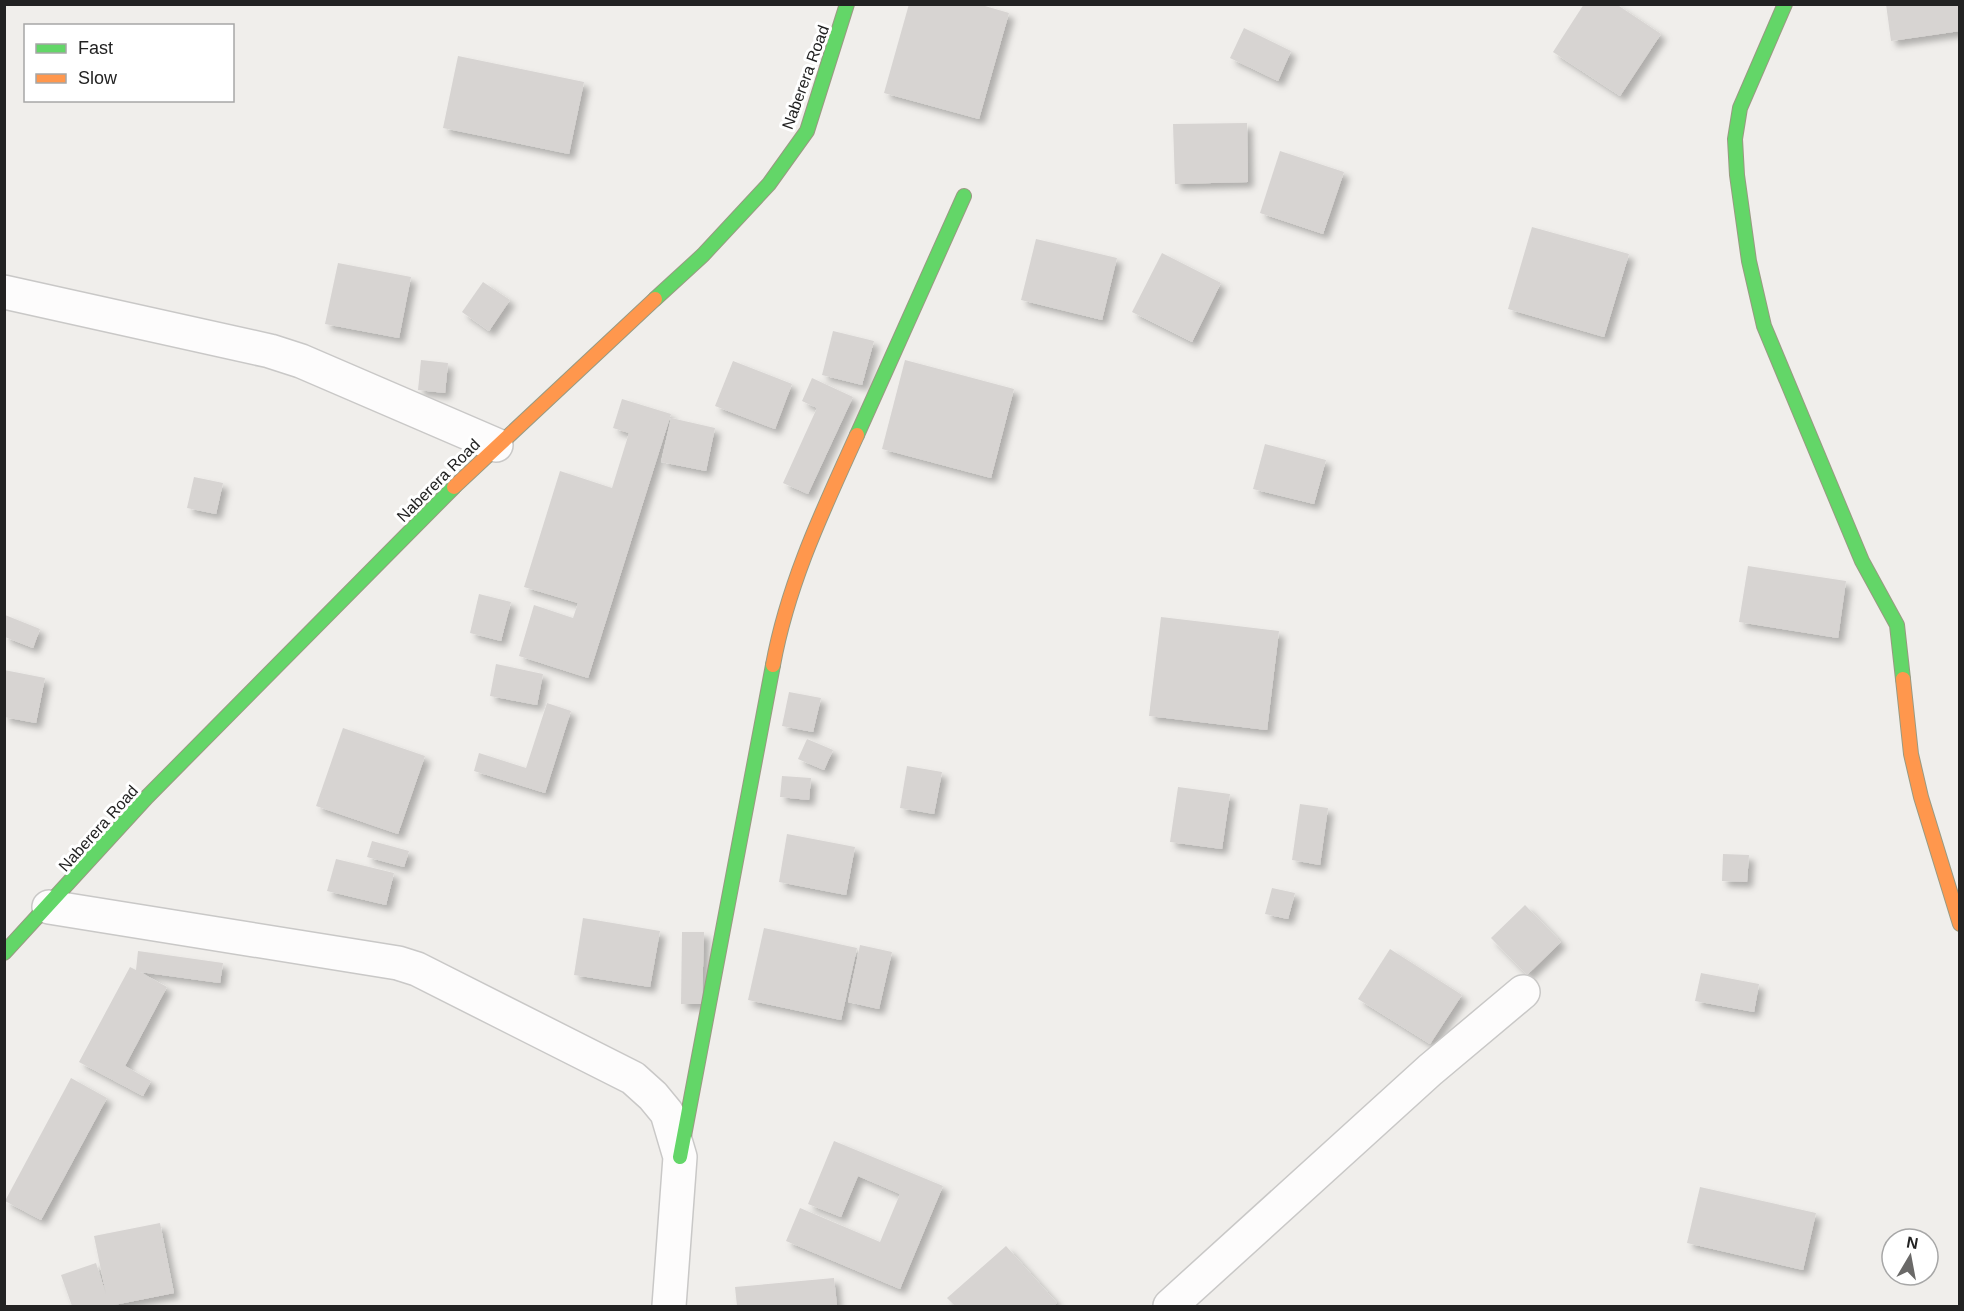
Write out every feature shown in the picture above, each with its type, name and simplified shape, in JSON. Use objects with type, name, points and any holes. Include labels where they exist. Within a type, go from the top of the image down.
[{"type":"street","name":"Naberera Road","points":[[4,953],[49,907],[147,797],[496,445],[703,255],[769,184],[807,131],[847,4]]},
{"type":"street","points":[[1785,4],[1740,108],[1737,123],[1737,175],[1749,261],[1764,326],[1795,404],[1862,561],[1897,625],[1911,754],[1921,797],[1959,924]]},
{"type":"street","points":[[669,1306],[680,1157],[781,623],[807,546],[964,196]]},
{"type":"street","points":[[4,292],[226,339],[270,351],[301,361],[496,445]]},
{"type":"street","points":[[49,907],[354,955],[417,969],[633,1078],[653,1096],[667,1113],[680,1157]]},
{"type":"street","points":[[1170,1306],[1430,1070],[1523,992]]},
{"type":"building","points":[[909,4],[978,4],[1009,13],[979,119],[884,93]]},
{"type":"building","points":[[1584,4],[1616,4],[1661,34],[1620,96],[1553,52]]},
{"type":"building","points":[[1886,4],[1960,4],[1960,31],[1891,41]]},
{"type":"building","points":[[1244,28],[1291,51],[1278,81],[1230,58]]},
{"type":"building","points":[[458,56],[584,82],[569,154],[443,128]]},
{"type":"building","points":[[1247,123],[1248,182],[1175,184],[1173,124]]},
{"type":"building","points":[[1280,151],[1344,172],[1323,234],[1260,213]]},
{"type":"building","points":[[1532,227],[1629,254],[1604,337],[1508,309]]},
{"type":"building","points":[[1036,239],[1117,258],[1102,320],[1021,300]]},
{"type":"building","points":[[1162,253],[1221,283],[1192,342],[1132,312]]},
{"type":"building","points":[[338,263],[411,277],[399,338],[325,324]]},
{"type":"building","points":[[483,282],[510,300],[489,331],[462,312]]},
{"type":"building","points":[[833,331],[874,341],[862,385],[822,375]]},
{"type":"building","points":[[421,360],[448,363],[445,393],[418,390]]},
{"type":"building","points":[[905,360],[1014,389],[991,478],[882,449]]},
{"type":"building","points":[[733,361],[792,384],[775,429],[715,406]]},
{"type":"building","points":[[812,378],[853,397],[808,494],[783,483],[817,408],[802,401]]},
{"type":"building","points":[[622,399],[671,414],[588,678],[519,656],[534,605],[573,618],[578,603],[524,587],[560,471],[612,488],[629,433],[613,428]]},
{"type":"building","points":[[671,418],[715,428],[706,471],[661,462]]},
{"type":"building","points":[[1265,444],[1326,460],[1314,504],[1253,489]]},
{"type":"building","points":[[194,477],[223,483],[216,514],[187,508]]},
{"type":"building","points":[[1748,566],[1846,581],[1838,638],[1739,622]]},
{"type":"building","points":[[479,594],[511,602],[501,641],[470,633]]},
{"type":"building","points":[[5,615],[40,629],[33,648],[5,637]]},
{"type":"building","points":[[1161,617],[1279,631],[1267,730],[1149,716]]},
{"type":"building","points":[[496,664],[543,674],[537,705],[490,696]]},
{"type":"building","points":[[4,670],[45,678],[36,723],[4,717]]},
{"type":"building","points":[[789,692],[821,698],[813,732],[782,726]]},
{"type":"building","points":[[547,703],[571,711],[545,793],[474,771],[479,753],[526,768]]},
{"type":"building","points":[[343,728],[425,756],[398,834],[316,806]]},
{"type":"building","points":[[807,739],[833,750],[824,770],[798,759]]},
{"type":"building","points":[[907,766],[942,772],[934,814],[900,808]]},
{"type":"building","points":[[782,776],[811,778],[809,800],[780,797]]},
{"type":"building","points":[[1178,787],[1230,794],[1222,849],[1170,842]]},
{"type":"building","points":[[1300,804],[1328,808],[1320,865],[1292,860]]},
{"type":"building","points":[[787,834],[855,847],[846,895],[779,882]]},
{"type":"building","points":[[372,841],[409,851],[404,867],[367,857]]},
{"type":"building","points":[[1723,854],[1749,855],[1747,882],[1722,881]]},
{"type":"building","points":[[336,859],[394,873],[386,905],[327,891]]},
{"type":"building","points":[[1272,888],[1295,893],[1288,919],[1265,914]]},
{"type":"building","points":[[1525,905],[1561,942],[1527,975],[1491,938]]},
{"type":"building","points":[[583,918],[660,931],[650,987],[574,975]]},
{"type":"building","points":[[764,928],[857,948],[841,1020],[748,1000]]},
{"type":"building","points":[[682,932],[704,932],[702,1004],[681,1004]]},
{"type":"building","points":[[860,945],[892,952],[879,1009],[848,1002]]},
{"type":"building","points":[[1390,949],[1462,995],[1430,1044],[1358,999]]},
{"type":"building","points":[[138,951],[223,963],[220,983],[140,972],[167,987],[125,1066],[151,1081],[143,1096],[79,1062],[130,967],[136,970]]},
{"type":"building","points":[[1701,973],[1759,984],[1754,1012],[1695,1001]]},
{"type":"building","points":[[71,1078],[107,1098],[41,1220],[5,1201]]},
{"type":"building","points":[[834,1141],[943,1186],[900,1289],[786,1241],[800,1208],[880,1242],[900,1194],[858,1176],[841,1217],[808,1204]]},
{"type":"building","points":[[1700,1187],[1816,1213],[1803,1270],[1687,1243]]},
{"type":"building","points":[[160,1223],[174,1293],[109,1306],[72,1306],[61,1275],[96,1263],[106,1294],[94,1236]]},
{"type":"building","points":[[1006,1246],[1057,1303],[1053,1306],[955,1306],[947,1298]]},
{"type":"building","points":[[834,1278],[837,1306],[737,1306],[735,1287]]},
{"type":"traffic: fast","points":[[655,299],[703,255],[769,184],[807,131],[847,4]]},
{"type":"traffic: fast","points":[[1785,4],[1740,108],[1735,139],[1737,175],[1749,261],[1764,326],[1862,561],[1897,625],[1903,679]]},
{"type":"traffic: fast","points":[[857,435],[964,196]]},
{"type":"traffic: fast","points":[[4,953],[147,797],[454,487]]},
{"type":"traffic: fast","points":[[680,1157],[773,665]]},
{"type":"traffic: slow","points":[[454,487],[655,299]]},
{"type":"traffic: slow","points":[[773,665],[797,576],[819,519],[857,435]]},
{"type":"traffic: slow","points":[[1903,679],[1911,754],[1921,797],[1960,924]]}]
